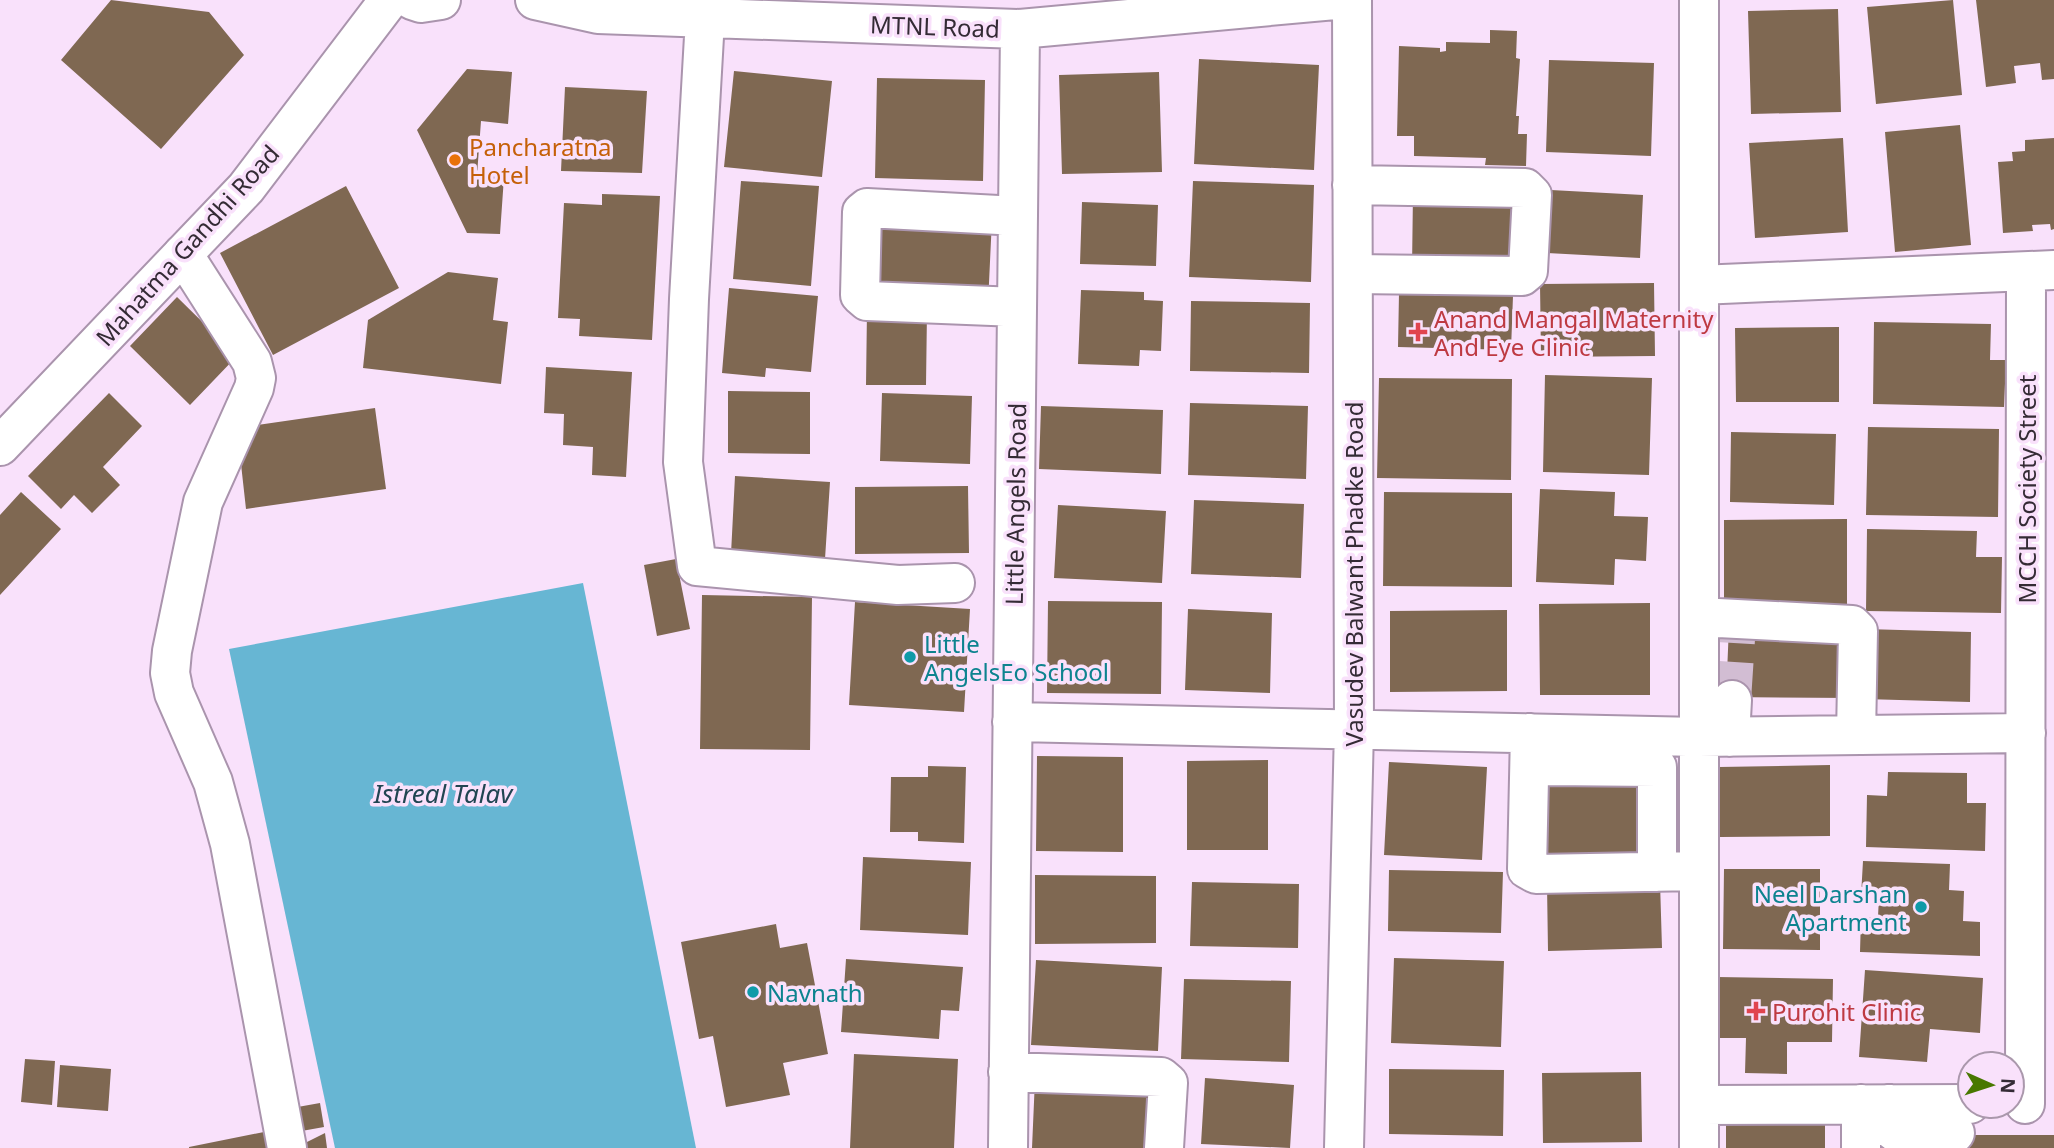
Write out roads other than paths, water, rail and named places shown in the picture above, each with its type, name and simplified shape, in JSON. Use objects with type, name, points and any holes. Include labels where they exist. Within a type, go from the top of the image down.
[{"type":"street","name":"Mahatma Gandhi Road","points":[[0,446],[246,188],[389,0]]},
{"type":"street","points":[[412,0],[421,3],[441,0]]},
{"type":"street","name":"MTNL Road","points":[[535,0],[598,14],[1020,29],[1335,0]]},
{"type":"street","name":"Vasudev Balwant Phadke Road","points":[[1344,1148],[1354,729],[1352,0]]},
{"type":"street","points":[[1699,0],[1699,285],[1721,626],[1719,729],[1699,871],[1699,1148]]},
{"type":"street","points":[[705,19],[683,462],[697,566],[898,585],[955,583]]},
{"type":"street","name":"Little Angels Road","points":[[1007,1148],[1020,29]]},
{"type":"street","points":[[1352,185],[1525,188],[1532,195],[1528,271],[1522,276],[1353,274]]},
{"type":"street","points":[[183,254],[252,362],[256,378],[203,502],[172,651],[170,673],[174,693],[213,782],[230,844],[287,1148]]},
{"type":"street","points":[[1699,285],[2040,271]]},
{"type":"street","name":"MCCH Society Street","points":[[2030,1103],[2026,733],[2040,271]]},
{"type":"street","points":[[1721,626],[1852,625],[1858,631],[1856,735]]},
{"type":"street","points":[[1012,722],[1530,733],[1719,729],[1856,735],[2026,733]]},
{"type":"street","points":[[1548,766],[1657,767],[1719,729]]},
{"type":"street","points":[[1530,733],[1527,869],[1536,874],[1699,871]]},
{"type":"street","points":[[1657,767],[1657,872]]},
{"type":"street","points":[[1008,1072],[1161,1077],[1167,1083],[1164,1148]]},
{"type":"street","points":[[1699,1105],[1875,1104],[1959,1122]]},
{"type":"street","points":[[1861,1148],[1875,1104]]},
{"type":"water","name":"Istreal Talav","points":[[583,583],[696,1148],[335,1148],[229,649]]},
{"type":"tunnel","points":[[1732,700],[1737,624]]},
{"type":"place","name":"Pancharatna Hotel","points":[[455,160]]},
{"type":"place","name":"Anand Mangal Maternity And Eye Clinic","points":[[1418,332]]},
{"type":"place","name":"Little AngelsEo School","points":[[910,657]]},
{"type":"place","name":"Neel Darshan Apartment","points":[[1921,907]]},
{"type":"place","name":"Navnath","points":[[753,992]]},
{"type":"place","name":"Purohit Clinic","points":[[1756,1011]]}]
